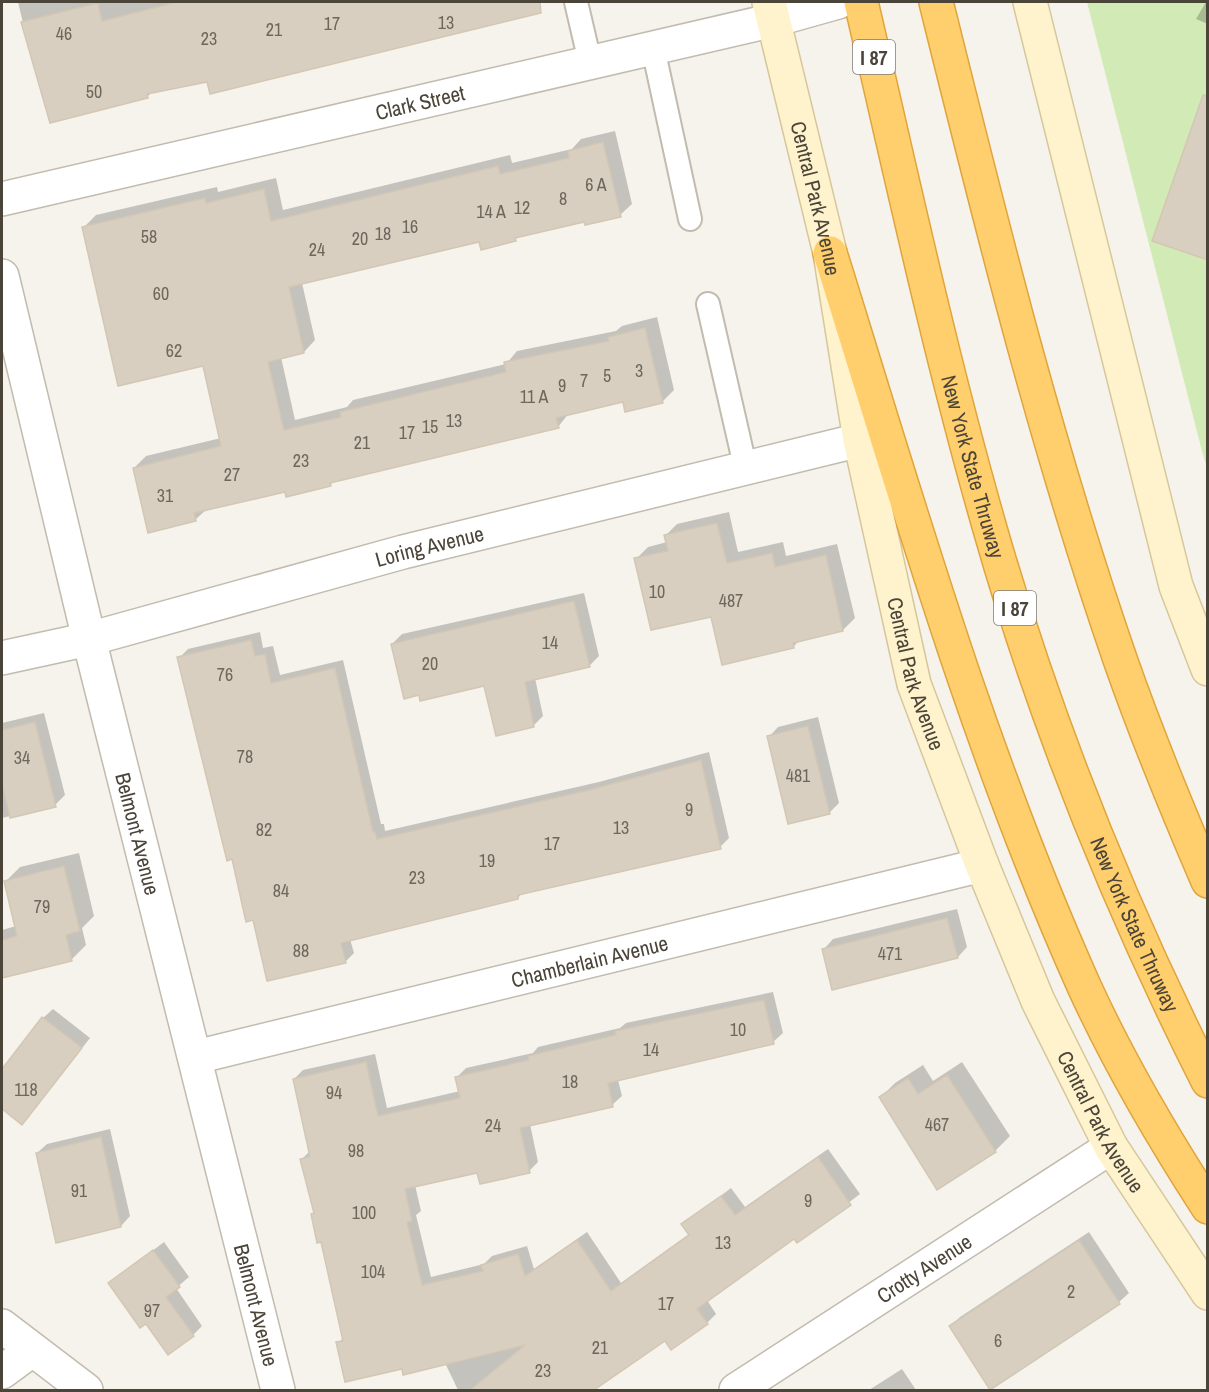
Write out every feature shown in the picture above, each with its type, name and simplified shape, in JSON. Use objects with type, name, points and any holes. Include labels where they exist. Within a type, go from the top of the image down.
[{"type":"highway","name":"New York State Thruway","points":[[861,2],[953,395],[994,543],[1078,789],[1132,918],[1208,1081]]},
{"type":"highway","points":[[936,2],[1038,393],[1077,526],[1121,662],[1208,881]]},
{"type":"highway","points":[[830,253],[956,655],[1038,875],[1085,987],[1124,1066],[1163,1138],[1208,1208]]},
{"type":"main road","points":[[1030,2],[1176,586],[1208,669]]},
{"type":"main road","name":"Central Park Avenue","points":[[772,11],[830,253],[860,440],[914,684],[982,865],[1038,1001],[1112,1147],[1208,1293]]},
{"type":"street","name":"Clark Street","points":[[2,199],[653,48],[772,11],[823,5]]},
{"type":"street","name":"Belmont Avenue","points":[[2,276],[89,639],[278,1390]]},
{"type":"street","name":"Loring Avenue","points":[[2,658],[89,639],[403,552],[746,470],[860,440]]},
{"type":"street","name":"Chamberlain Avenue","points":[[196,1058],[982,865]]},
{"type":"street","name":"Crotty Avenue","points":[[736,1390],[1112,1147]]},
{"type":"street","points":[[2,1326],[86,1390]]},
{"type":"street","points":[[2,1372],[32,1350]]},
{"type":"lane","points":[[576,2],[590,62]]},
{"type":"lane","points":[[653,48],[690,219]]},
{"type":"lane","points":[[708,303],[746,470]]},
{"type":"green space","points":[[1087,2],[1207,2],[1207,467],[1203,455]]},
{"type":"building","points":[[177,2],[540,2],[541,13],[210,94],[207,82],[147,94],[148,98],[50,123],[21,22],[98,3],[102,21]]},
{"type":"building","points":[[1203,95],[1208,96],[1208,260],[1152,241]]},
{"type":"building","points":[[603,142],[621,217],[585,225],[584,222],[515,238],[516,241],[481,250],[479,242],[289,287],[304,353],[268,362],[284,430],[341,417],[340,412],[506,372],[504,362],[609,341],[608,337],[645,328],[663,403],[625,412],[623,402],[556,418],[559,428],[330,483],[331,486],[286,497],[285,492],[194,513],[196,521],[148,533],[133,468],[221,446],[203,366],[118,386],[82,227],[205,198],[206,203],[264,189],[271,221],[498,166],[500,174],[569,158],[568,151]]},
{"type":"building","points":[[717,523],[727,563],[772,553],[775,567],[826,555],[843,631],[793,643],[794,648],[722,665],[711,617],[651,630],[634,558],[668,551],[664,535]]},
{"type":"building","points":[[574,601],[590,667],[525,682],[534,727],[496,736],[484,686],[420,701],[419,695],[404,699],[391,644]]},
{"type":"building","points":[[251,640],[255,656],[265,654],[271,683],[335,668],[373,832],[377,839],[589,790],[701,760],[721,849],[518,895],[518,899],[341,943],[346,963],[267,981],[253,920],[246,922],[232,859],[227,861],[177,657]]},
{"type":"building","points":[[35,722],[56,807],[10,818],[2,784],[2,730]]},
{"type":"building","points":[[808,726],[830,814],[788,824],[767,736]]},
{"type":"building","points":[[64,866],[80,931],[66,935],[72,961],[2,978],[2,940],[17,936],[4,881]]},
{"type":"building","points":[[947,918],[958,958],[832,990],[822,949]]},
{"type":"building","points":[[764,1000],[774,1044],[608,1083],[613,1107],[520,1128],[530,1173],[480,1184],[477,1173],[405,1189],[412,1221],[407,1222],[422,1285],[483,1271],[481,1265],[518,1254],[525,1276],[577,1240],[611,1291],[689,1235],[681,1224],[721,1196],[735,1215],[818,1157],[851,1205],[797,1243],[794,1239],[697,1309],[708,1324],[671,1350],[665,1341],[594,1390],[470,1390],[525,1345],[403,1375],[402,1369],[345,1382],[336,1342],[343,1341],[321,1242],[317,1243],[311,1214],[314,1213],[300,1159],[310,1157],[293,1079],[366,1062],[378,1116],[460,1098],[455,1077],[529,1060],[528,1056],[616,1035],[615,1031]]},
{"type":"building","points":[[42,1017],[82,1048],[22,1125],[2,1109],[2,1069]]},
{"type":"building","points":[[947,1075],[996,1152],[937,1190],[879,1097],[908,1078],[918,1094]]},
{"type":"building","points":[[101,1137],[121,1227],[56,1243],[36,1153]]},
{"type":"building","points":[[1079,1240],[1120,1304],[990,1390],[949,1326]]},
{"type":"building","points":[[153,1250],[180,1287],[166,1297],[194,1336],[168,1355],[146,1324],[140,1328],[108,1283]]}]
